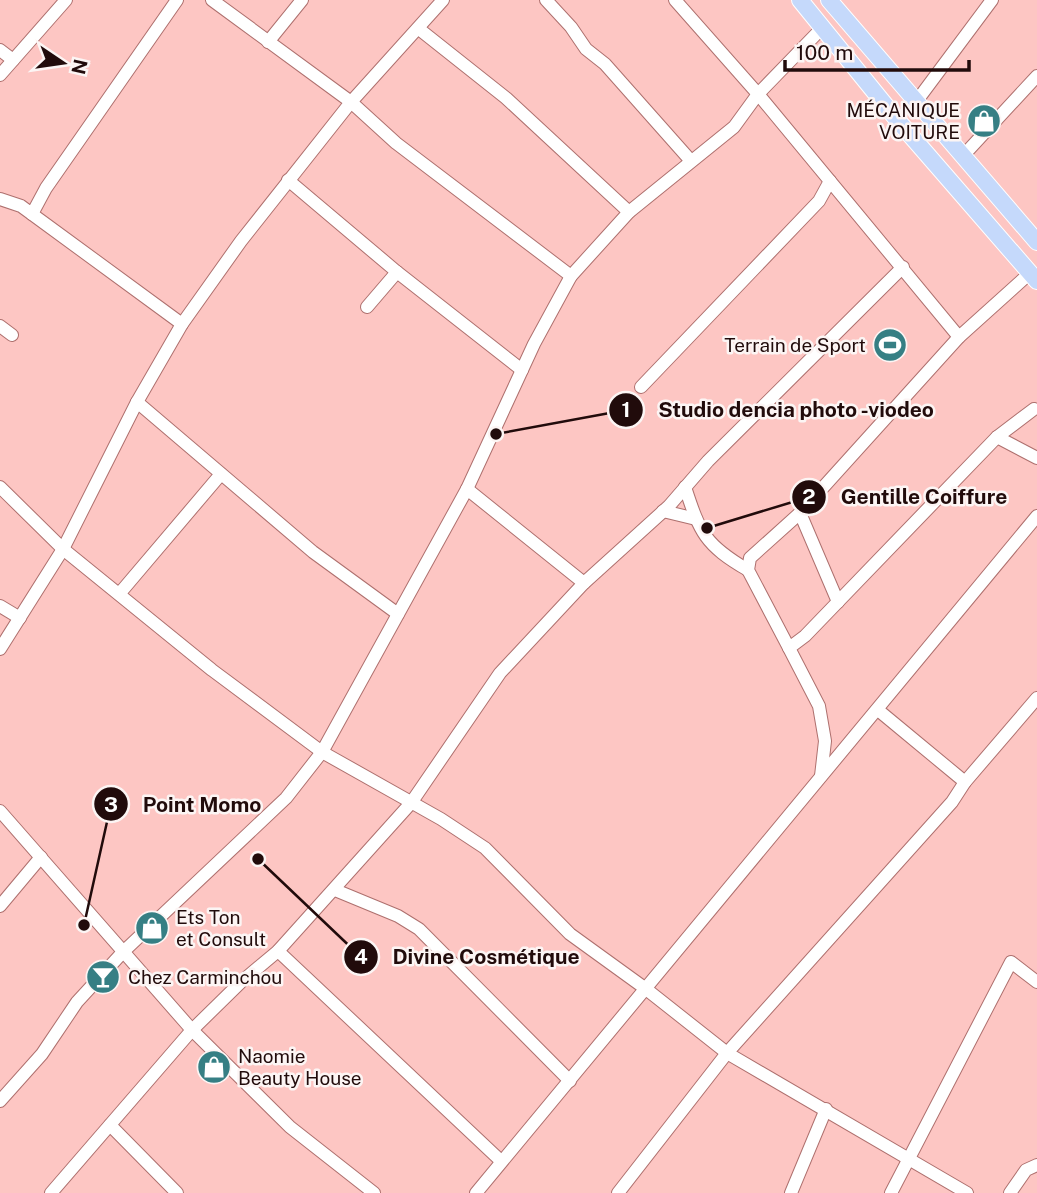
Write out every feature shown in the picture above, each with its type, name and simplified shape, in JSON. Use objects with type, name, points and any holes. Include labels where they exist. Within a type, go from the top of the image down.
[{"type":"main road","points":[[800,0],[899,122],[1033,277]]},
{"type":"main road","points":[[829,0],[1037,242]]},
{"type":"street","points":[[0,75],[66,0]]},
{"type":"street","points":[[32,214],[46,188],[177,0]]},
{"type":"street","points":[[212,0],[351,102],[396,143],[571,276]]},
{"type":"street","points":[[268,42],[302,0]]},
{"type":"street","points":[[0,649],[63,549],[136,402],[182,324],[288,180],[351,102],[443,0]]},
{"type":"street","points":[[546,0],[571,27],[586,50],[606,64],[691,161]]},
{"type":"street","points":[[675,0],[758,94],[959,337]]},
{"type":"street","points":[[916,102],[992,0]]},
{"type":"street","points":[[0,1101],[42,1054],[77,1002],[123,952],[286,798],[322,752],[467,489],[522,370],[571,276],[629,212],[734,127],[758,94],[823,26]]},
{"type":"street","points":[[419,29],[506,98],[629,212]]},
{"type":"street","points":[[0,50],[13,60]]},
{"type":"street","points":[[962,157],[1037,76]]},
{"type":"street","points":[[288,180],[397,272],[522,370]]},
{"type":"street","points":[[641,387],[819,201],[830,181]]},
{"type":"street","points":[[819,201],[843,197]]},
{"type":"street","points":[[0,199],[21,206],[182,324]]},
{"type":"street","points":[[51,1193],[192,1030],[241,982],[278,951],[411,803],[500,673],[584,583],[663,511],[902,267]]},
{"type":"street","points":[[367,307],[397,272]]},
{"type":"street","points":[[748,570],[750,558],[800,513],[959,337],[1033,277]]},
{"type":"street","points":[[0,326],[12,335]]},
{"type":"street","points":[[136,402],[313,552],[398,614]]},
{"type":"street","points":[[789,648],[805,636],[997,437],[1034,409]]},
{"type":"street","points":[[997,437],[1037,457]]},
{"type":"street","points":[[120,593],[221,474]]},
{"type":"street","points":[[0,487],[63,549],[212,670],[322,752],[485,848],[570,934],[727,1053],[967,1193]]},
{"type":"street","points":[[685,487],[696,519],[711,546],[748,570],[819,706],[825,741],[821,776]]},
{"type":"street","points":[[467,489],[584,583]]},
{"type":"street","points":[[663,511],[696,519]]},
{"type":"street","points":[[800,513],[838,602]]},
{"type":"street","points":[[476,1193],[1037,516]]},
{"type":"street","points":[[0,606],[20,618]]},
{"type":"street","points":[[618,1193],[727,1053],[951,802],[1037,698]]},
{"type":"street","points":[[878,710],[965,782]]},
{"type":"street","points":[[0,811],[192,1030],[290,1127],[374,1193]]},
{"type":"street","points":[[0,906],[41,857]]},
{"type":"street","points":[[335,890],[398,916],[419,929],[570,1081]]},
{"type":"street","points":[[278,951],[501,1161]]},
{"type":"street","points":[[891,1193],[1011,962],[1037,982]]},
{"type":"street","points":[[791,1193],[826,1109]]},
{"type":"street","points":[[110,1125],[177,1193]]},
{"type":"street","points":[[1010,1193],[1026,1170],[1037,1165]]},
{"type":"place","name":"MÉCANIQUE VOITURE","points":[[984,121]]},
{"type":"place","name":"Terrain de Sport","points":[[890,345]]},
{"type":"place","name":"Studio dencia photo -viodeo","points":[[496,434]]},
{"type":"place","name":"Gentille Coiffure","points":[[707,528]]},
{"type":"place","name":"Divine Cosmétique","points":[[258,859]]},
{"type":"place","name":"Point Momo","points":[[84,925]]},
{"type":"place","name":"Ets Ton et Consult","points":[[152,928]]},
{"type":"place","name":"Chez Carminchou","points":[[103,977]]},
{"type":"place","name":"Naomie Beauty House","points":[[214,1067]]}]
